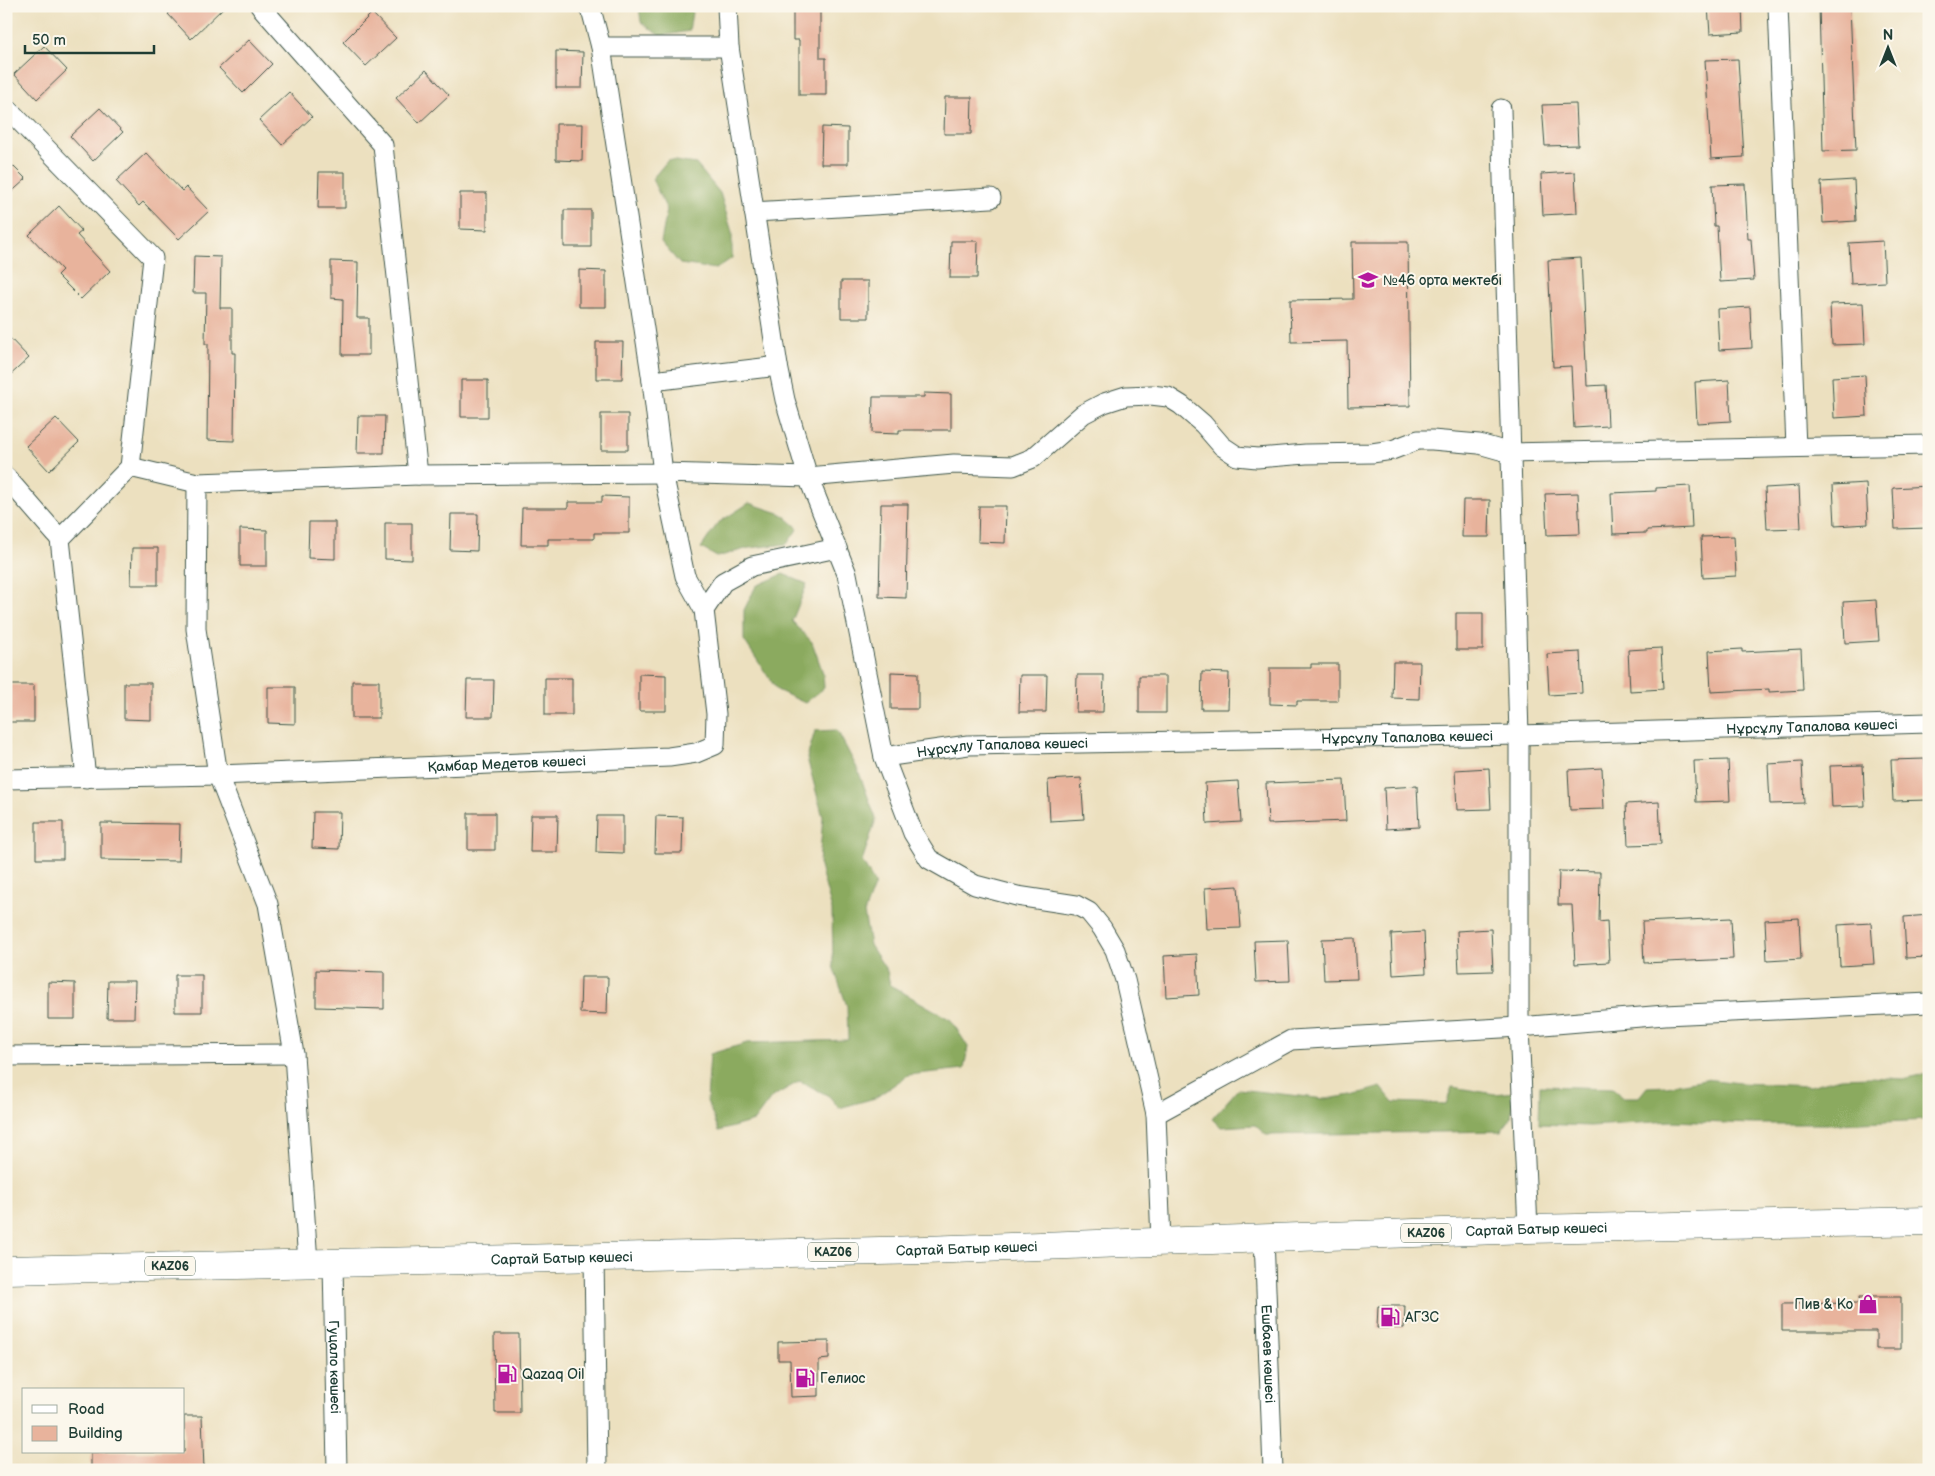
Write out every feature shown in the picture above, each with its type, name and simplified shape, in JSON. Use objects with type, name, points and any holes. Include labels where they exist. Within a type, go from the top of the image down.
[{"type":"highway","name":"Сартай Батыр көшесі","points":[[6,1270],[933,1250],[1528,1230],[1929,1221]]},
{"type":"street","points":[[260,6],[383,145],[418,474]]},
{"type":"street","points":[[587,6],[592,13],[601,47],[652,382],[663,473],[685,576],[704,610],[723,582],[752,566],[837,548]]},
{"type":"street","points":[[727,6],[728,47],[785,400],[808,477],[846,574],[884,757],[913,833],[929,859],[975,885],[1017,896],[1076,905],[1089,912],[1095,918],[1114,950],[1125,980],[1156,1114],[1161,1242]]},
{"type":"street","points":[[1778,6],[1796,447]]},
{"type":"street","points":[[601,47],[728,47]]},
{"type":"street","points":[[6,107],[153,258],[130,467],[60,539]]},
{"type":"street","points":[[1501,109],[1518,735],[1519,1027],[1528,1230]]},
{"type":"street","points":[[754,212],[991,198]]},
{"type":"street","points":[[652,382],[778,366]]},
{"type":"street","points":[[130,467],[197,483],[418,474],[663,473],[808,477],[954,464],[1014,466],[1033,458],[1083,414],[1104,403],[1126,396],[1150,395],[1168,397],[1181,405],[1203,424],[1222,446],[1237,456],[1258,458],[1306,454],[1372,453],[1392,450],[1418,440],[1480,444],[1511,453],[1929,445]]},
{"type":"street","points":[[6,477],[60,539],[86,778]]},
{"type":"street","name":"Гуцало көшесі","points":[[197,483],[196,629],[218,775],[268,904],[294,1054],[321,1263],[337,1470]]},
{"type":"street","name":"Қамбар Медетов көшесі","points":[[6,779],[218,775],[669,757],[696,753],[715,745],[716,714],[704,610]]},
{"type":"street","name":"Нұрсұлу Тапалова көшесі","points":[[884,757],[968,746],[1518,735],[1929,723]]},
{"type":"street","points":[[1156,1114],[1291,1040],[1519,1027],[1666,1015],[1929,1003]]},
{"type":"street","points":[[6,1056],[294,1054]]},
{"type":"street","name":"Ешбаев көшесі","points":[[1264,1238],[1274,1470]]},
{"type":"street","points":[[594,1256],[597,1470]]},
{"type":"green space","points":[[639,6],[693,6],[689,31],[660,36],[641,22]]},
{"type":"green space","points":[[668,160],[696,164],[720,193],[732,232],[732,258],[716,269],[680,264],[661,242],[667,210],[652,179]]},
{"type":"green space","points":[[749,503],[782,514],[798,528],[787,544],[749,548],[717,557],[701,548],[718,523]]},
{"type":"green space","points":[[783,574],[807,584],[792,621],[812,642],[823,673],[824,688],[805,703],[777,690],[744,640],[744,610],[756,586]]},
{"type":"green space","points":[[837,730],[858,770],[876,819],[862,861],[875,884],[864,913],[870,945],[887,971],[890,985],[951,1020],[968,1047],[964,1069],[908,1075],[875,1098],[839,1108],[829,1096],[800,1081],[772,1097],[754,1121],[719,1131],[707,1101],[710,1054],[747,1043],[848,1040],[847,1006],[833,966],[832,910],[819,863],[823,817],[807,758],[815,731]]},
{"type":"green space","points":[[1929,1075],[1929,1120],[1838,1124],[1753,1124],[1671,1121],[1590,1126],[1539,1124],[1540,1086],[1613,1088],[1621,1097],[1639,1097],[1647,1087],[1667,1086],[1705,1079],[1740,1083],[1810,1086],[1840,1078],[1903,1079]]},
{"type":"green space","points":[[1381,1087],[1393,1102],[1446,1104],[1452,1087],[1495,1094],[1514,1092],[1511,1118],[1501,1131],[1266,1135],[1255,1125],[1221,1127],[1212,1119],[1238,1089],[1325,1099],[1353,1095]]},
{"type":"building","points":[[177,6],[225,6],[191,39],[168,14]]},
{"type":"building","points":[[793,6],[820,6],[820,58],[826,58],[826,95],[799,95],[799,40],[793,40]]},
{"type":"building","points":[[1708,6],[1742,6],[1743,32],[1710,34]]},
{"type":"building","points":[[1819,6],[1850,6],[1856,150],[1823,151]]},
{"type":"building","points":[[372,13],[396,38],[366,66],[343,42]]},
{"type":"building","points":[[249,40],[272,64],[243,93],[219,68]]},
{"type":"building","points":[[44,46],[67,70],[37,99],[14,74]]},
{"type":"building","points":[[556,51],[583,52],[582,88],[556,88]]},
{"type":"building","points":[[1738,59],[1744,157],[1711,159],[1705,60]]},
{"type":"building","points":[[426,70],[449,95],[419,123],[396,98]]},
{"type":"building","points":[[289,92],[312,117],[282,145],[259,120]]},
{"type":"building","points":[[945,97],[972,97],[971,134],[944,134]]},
{"type":"building","points":[[1576,104],[1578,145],[1545,146],[1542,105]]},
{"type":"building","points":[[100,108],[123,132],[93,161],[70,136]]},
{"type":"building","points":[[556,124],[583,124],[582,161],[556,160]]},
{"type":"building","points":[[822,127],[848,128],[848,164],[821,164]]},
{"type":"building","points":[[146,153],[182,191],[186,187],[209,211],[179,239],[143,202],[139,206],[116,181]]},
{"type":"building","points":[[6,159],[26,179],[6,197]]},
{"type":"building","points":[[319,172],[345,172],[345,208],[318,208]]},
{"type":"building","points":[[1575,172],[1577,213],[1543,215],[1541,174]]},
{"type":"building","points":[[1854,180],[1856,221],[1823,223],[1821,182]]},
{"type":"building","points":[[1745,184],[1748,239],[1751,239],[1754,280],[1720,282],[1717,226],[1714,226],[1712,185]]},
{"type":"building","points":[[460,193],[487,193],[487,230],[460,229]]},
{"type":"building","points":[[59,206],[82,231],[77,235],[110,271],[81,299],[57,275],[62,270],[29,235]]},
{"type":"building","points":[[564,210],[591,210],[591,247],[564,247]]},
{"type":"building","points":[[951,241],[978,241],[977,278],[950,278]]},
{"type":"building","points":[[1883,241],[1885,282],[1851,284],[1849,243]]},
{"type":"building","points":[[1352,242],[1408,242],[1410,406],[1348,407],[1347,341],[1291,342],[1290,300],[1353,299]]},
{"type":"building","points":[[194,256],[221,257],[220,308],[232,308],[232,353],[235,353],[234,441],[207,440],[208,344],[205,344],[206,293],[193,293]]},
{"type":"building","points":[[1581,258],[1587,386],[1606,385],[1608,426],[1574,428],[1571,366],[1553,367],[1548,260]]},
{"type":"building","points":[[331,261],[358,262],[357,318],[369,318],[369,355],[342,355],[343,299],[331,298]]},
{"type":"building","points":[[579,270],[606,271],[606,307],[579,307]]},
{"type":"building","points":[[841,281],[868,281],[868,318],[841,318]]},
{"type":"building","points":[[1863,303],[1865,344],[1832,345],[1830,304]]},
{"type":"building","points":[[1750,307],[1752,348],[1719,350],[1717,309]]},
{"type":"building","points":[[6,334],[29,358],[6,379]]},
{"type":"building","points":[[596,342],[623,342],[622,379],[596,379]]},
{"type":"building","points":[[1865,375],[1867,416],[1834,418],[1832,377]]},
{"type":"building","points":[[461,380],[488,380],[488,417],[461,417]]},
{"type":"building","points":[[1729,380],[1731,421],[1697,423],[1695,382]]},
{"type":"building","points":[[924,393],[951,394],[951,430],[899,430],[899,434],[872,433],[873,397],[924,397]]},
{"type":"building","points":[[601,414],[628,414],[628,450],[601,450]]},
{"type":"building","points":[[358,416],[385,416],[384,453],[357,453]]},
{"type":"building","points":[[56,418],[79,442],[49,471],[26,446]]},
{"type":"building","points":[[1866,483],[1868,524],[1835,526],[1833,485]]},
{"type":"building","points":[[1690,486],[1692,528],[1647,530],[1647,533],[1613,534],[1611,493],[1656,491],[1656,488]]},
{"type":"building","points":[[1799,486],[1801,528],[1767,529],[1765,488]]},
{"type":"building","points":[[1927,486],[1929,528],[1895,529],[1893,488]]},
{"type":"building","points":[[1578,493],[1580,534],[1547,535],[1545,494]]},
{"type":"building","points":[[602,496],[629,497],[629,533],[594,533],[594,539],[548,539],[548,545],[521,545],[522,508],[568,508],[568,502],[602,502]]},
{"type":"building","points":[[1463,500],[1490,500],[1489,537],[1462,537]]},
{"type":"building","points":[[881,504],[908,504],[906,598],[879,597]]},
{"type":"building","points":[[979,506],[1006,506],[1005,543],[978,542]]},
{"type":"building","points":[[451,514],[478,514],[477,551],[450,550]]},
{"type":"building","points":[[309,522],[335,522],[335,559],[308,558]]},
{"type":"building","points":[[385,523],[412,523],[412,560],[385,559]]},
{"type":"building","points":[[240,529],[267,530],[267,566],[240,566]]},
{"type":"building","points":[[1734,536],[1736,576],[1703,578],[1701,537]]},
{"type":"building","points":[[132,548],[158,548],[158,585],[131,585]]},
{"type":"building","points":[[1876,600],[1879,641],[1845,643],[1843,602]]},
{"type":"building","points":[[1456,613],[1483,613],[1483,650],[1456,650]]},
{"type":"building","points":[[1661,648],[1663,689],[1630,691],[1628,650]]},
{"type":"building","points":[[1742,649],[1742,652],[1801,649],[1803,690],[1769,692],[1769,689],[1711,692],[1709,651]]},
{"type":"building","points":[[1580,652],[1582,693],[1549,695],[1547,654]]},
{"type":"building","points":[[1393,662],[1420,662],[1419,699],[1392,698]]},
{"type":"building","points":[[1311,664],[1338,664],[1338,701],[1297,701],[1297,705],[1270,704],[1270,668],[1311,668]]},
{"type":"building","points":[[891,672],[918,673],[918,709],[891,709]]},
{"type":"building","points":[[1202,672],[1229,673],[1228,709],[1201,709]]},
{"type":"building","points":[[639,674],[666,675],[666,711],[639,711]]},
{"type":"building","points":[[1020,675],[1047,675],[1046,712],[1019,712]]},
{"type":"building","points":[[1077,675],[1104,675],[1103,712],[1076,712]]},
{"type":"building","points":[[1139,676],[1166,676],[1166,713],[1139,713]]},
{"type":"building","points":[[545,678],[572,678],[572,715],[545,715]]},
{"type":"building","points":[[467,680],[494,680],[493,717],[466,717]]},
{"type":"building","points":[[352,681],[379,681],[379,718],[352,718]]},
{"type":"building","points":[[124,683],[151,683],[151,720],[124,719]]},
{"type":"building","points":[[7,685],[34,685],[34,722],[7,722]]},
{"type":"building","points":[[268,687],[295,687],[295,724],[268,723]]},
{"type":"building","points":[[1925,759],[1927,800],[1893,801],[1891,760]]},
{"type":"building","points":[[1728,760],[1730,801],[1696,802],[1694,761]]},
{"type":"building","points":[[1802,762],[1804,803],[1770,804],[1768,764]]},
{"type":"building","points":[[1863,765],[1865,806],[1832,807],[1830,766]]},
{"type":"building","points":[[1489,768],[1491,809],[1457,810],[1455,770]]},
{"type":"building","points":[[1602,768],[1604,809],[1570,810],[1568,770]]},
{"type":"building","points":[[1081,778],[1084,819],[1050,821],[1048,780]]},
{"type":"building","points":[[1344,780],[1346,821],[1268,824],[1266,783]]},
{"type":"building","points":[[1238,781],[1241,822],[1207,824],[1205,783]]},
{"type":"building","points":[[1417,786],[1419,827],[1386,829],[1384,788]]},
{"type":"building","points":[[1659,802],[1661,844],[1628,845],[1626,804]]},
{"type":"building","points":[[313,812],[340,812],[339,849],[312,848]]},
{"type":"building","points":[[468,813],[495,813],[495,850],[468,850]]},
{"type":"building","points":[[531,815],[558,815],[557,852],[530,852]]},
{"type":"building","points":[[597,816],[623,816],[623,853],[596,852]]},
{"type":"building","points":[[656,816],[683,817],[682,853],[655,853]]},
{"type":"building","points":[[36,822],[63,822],[63,859],[36,859]]},
{"type":"building","points":[[101,823],[180,824],[179,861],[101,860]]},
{"type":"building","points":[[1559,871],[1600,872],[1599,922],[1607,921],[1609,962],[1575,964],[1572,905],[1558,905]]},
{"type":"building","points":[[1238,886],[1241,928],[1207,929],[1205,888]]},
{"type":"building","points":[[1929,915],[1929,957],[1906,958],[1904,917]]},
{"type":"building","points":[[1731,918],[1733,959],[1644,963],[1642,922]]},
{"type":"building","points":[[1799,918],[1801,959],[1767,961],[1765,920]]},
{"type":"building","points":[[1871,923],[1874,964],[1840,966],[1838,925]]},
{"type":"building","points":[[1491,929],[1493,971],[1459,972],[1457,931]]},
{"type":"building","points":[[1424,932],[1426,973],[1393,975],[1391,934]]},
{"type":"building","points":[[1355,938],[1357,979],[1324,980],[1322,939]]},
{"type":"building","points":[[1288,940],[1290,981],[1256,982],[1254,941]]},
{"type":"building","points":[[1197,954],[1199,995],[1166,997],[1164,956]]},
{"type":"building","points":[[316,970],[384,972],[384,1009],[316,1007]]},
{"type":"building","points":[[175,975],[202,975],[202,1012],[175,1012]]},
{"type":"building","points":[[581,977],[608,977],[607,1014],[580,1013]]},
{"type":"building","points":[[108,981],[135,981],[134,1018],[107,1018]]},
{"type":"building","points":[[48,982],[75,983],[75,1019],[48,1019]]},
{"type":"building","points":[[1859,1297],[1901,1297],[1901,1349],[1876,1349],[1876,1331],[1782,1331],[1782,1304],[1860,1303]]},
{"type":"building","points":[[1378,1306],[1405,1306],[1404,1328],[1377,1328]]},
{"type":"building","name":"Qazaq Oil","points":[[494,1334],[519,1334],[520,1413],[495,1413]]},
{"type":"building","name":"Гелиос","points":[[829,1341],[829,1359],[819,1360],[819,1396],[791,1397],[790,1360],[778,1360],[778,1342]]},
{"type":"building","points":[[185,1416],[202,1416],[204,1470],[91,1470],[91,1454],[185,1454]]},
{"type":"place","name":"№46 орта мектебі","points":[[1368,280]]},
{"type":"place","name":"Пив & Ко","points":[[1868,1304]]},
{"type":"place","name":"АГЗС","points":[[1390,1317]]},
{"type":"place","name":"Qazaq Oil","points":[[507,1374]]},
{"type":"place","name":"Гелиос","points":[[805,1378]]}]
